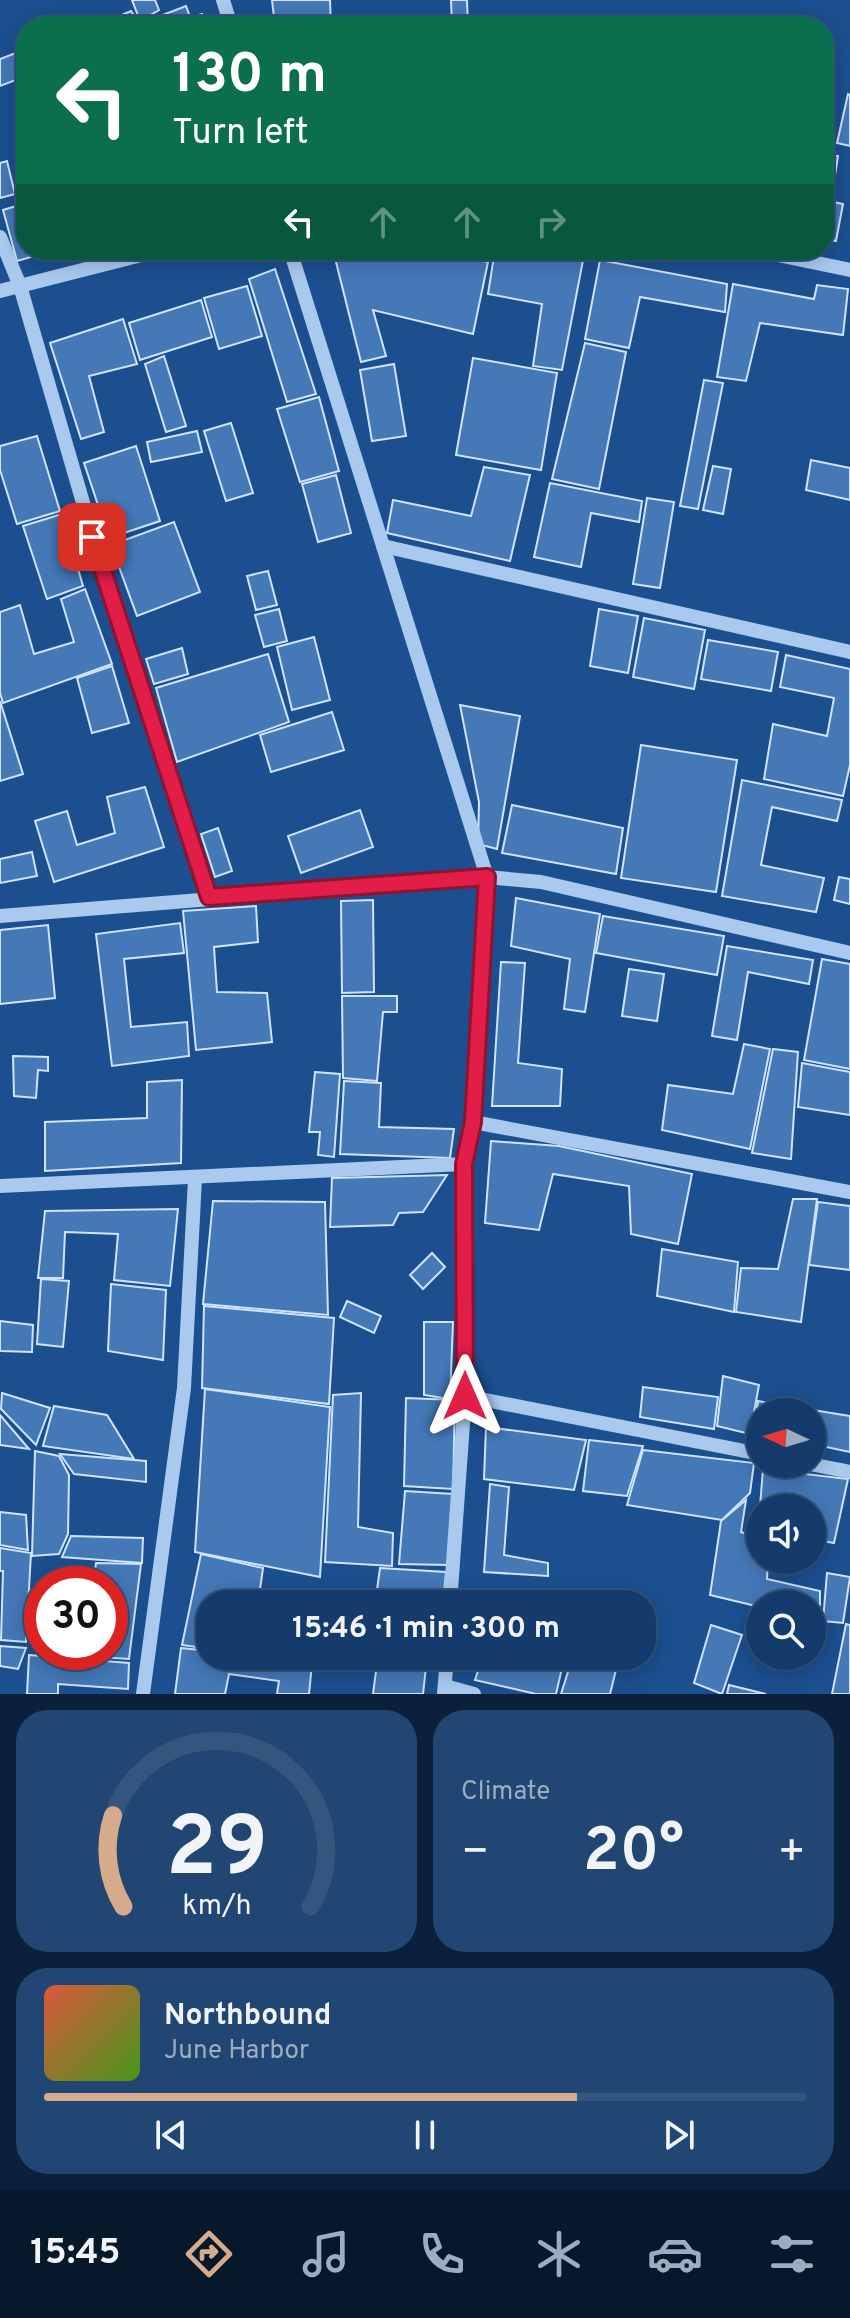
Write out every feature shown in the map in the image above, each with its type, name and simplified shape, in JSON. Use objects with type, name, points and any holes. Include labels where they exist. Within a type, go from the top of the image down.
[{"type":"street","points":[[0,237],[20,286],[118,623],[209,897]]},
{"type":"street","points":[[0,291],[122,260]]},
{"type":"street","points":[[293,260],[487,877],[473,1122],[464,1164],[465,1396],[451,1590]]},
{"type":"street","points":[[802,260],[850,270]]},
{"type":"street","points":[[383,546],[850,652]]},
{"type":"street","points":[[0,916],[487,877],[541,882],[850,953]]},
{"type":"street","points":[[473,1122],[850,1192]]},
{"type":"street","points":[[0,1186],[464,1164]]},
{"type":"street","points":[[143,1694],[184,1388],[195,1179]]},
{"type":"street","points":[[465,1396],[746,1451]]},
{"type":"street","points":[[826,1467],[850,1472]]},
{"type":"street","points":[[446,1670],[444,1690],[474,1694]]},
{"type":"building","points":[[132,0],[155,0],[159,10],[149,16],[138,16]]},
{"type":"building","points":[[272,0],[330,0],[331,16],[274,16]]},
{"type":"building","points":[[451,0],[467,0],[468,16],[452,16]]},
{"type":"building","points":[[186,6],[190,16],[160,16]]},
{"type":"building","points":[[16,53],[16,80],[0,86],[0,59]]},
{"type":"building","points":[[850,95],[850,146],[837,143]]},
{"type":"building","points":[[834,155],[838,156],[834,182]]},
{"type":"building","points":[[7,161],[15,194],[0,198],[0,163]]},
{"type":"building","points":[[834,202],[843,204],[834,241]]},
{"type":"building","points":[[16,206],[16,257],[3,210]]},
{"type":"building","points":[[336,260],[488,262],[473,334],[373,310],[386,356],[361,362]]},
{"type":"building","points":[[493,260],[583,260],[562,370],[533,366],[542,304],[488,294]]},
{"type":"building","points":[[600,260],[727,284],[725,312],[640,297],[629,348],[585,339]]},
{"type":"building","points":[[275,269],[316,394],[287,402],[249,279]]},
{"type":"building","points":[[733,284],[814,299],[817,285],[848,289],[843,335],[760,323],[746,381],[717,377]]},
{"type":"building","points":[[247,286],[262,336],[219,349],[204,298]]},
{"type":"building","points":[[201,300],[212,337],[140,360],[129,323]]},
{"type":"building","points":[[123,319],[137,364],[89,376],[104,432],[81,439],[50,343]]},
{"type":"building","points":[[585,343],[626,352],[599,489],[552,479]]},
{"type":"building","points":[[164,356],[186,426],[166,432],[145,364]]},
{"type":"building","points":[[473,358],[557,373],[541,470],[456,455]]},
{"type":"building","points":[[394,364],[406,436],[372,441],[360,370]]},
{"type":"building","points":[[704,380],[723,383],[698,509],[680,506]]},
{"type":"building","points":[[319,397],[339,471],[300,482],[277,409]]},
{"type":"building","points":[[231,423],[253,493],[226,501],[204,431]]},
{"type":"building","points":[[197,431],[202,452],[151,462],[147,442]]},
{"type":"building","points":[[37,436],[60,511],[17,524],[0,470],[0,446]]},
{"type":"building","points":[[136,446],[160,521],[109,538],[84,463]]},
{"type":"building","points":[[811,460],[850,468],[850,500],[806,490]]},
{"type":"building","points":[[713,466],[731,469],[723,514],[703,510]]},
{"type":"building","points":[[484,467],[530,475],[510,561],[387,533],[393,500],[471,516]]},
{"type":"building","points":[[336,475],[351,533],[318,542],[302,484]]},
{"type":"building","points":[[550,483],[642,501],[639,522],[591,513],[581,567],[534,557]]},
{"type":"building","points":[[647,498],[674,502],[660,588],[633,584]]},
{"type":"building","points":[[62,514],[83,586],[47,599],[23,526]]},
{"type":"building","points":[[174,522],[200,592],[137,616],[111,545]]},
{"type":"building","points":[[268,571],[277,605],[256,610],[247,576]]},
{"type":"building","points":[[85,589],[112,664],[3,703],[0,693],[0,612],[20,605],[34,654],[74,642],[61,599]]},
{"type":"building","points":[[279,609],[287,641],[264,647],[255,615]]},
{"type":"building","points":[[599,609],[638,616],[628,673],[590,666]]},
{"type":"building","points":[[644,618],[705,630],[694,689],[633,677]]},
{"type":"building","points":[[314,637],[330,700],[292,710],[277,647]]},
{"type":"building","points":[[708,640],[778,652],[771,691],[701,679]]},
{"type":"building","points":[[182,648],[188,674],[154,684],[146,659]]},
{"type":"building","points":[[268,654],[289,722],[177,762],[156,688]]},
{"type":"building","points":[[786,655],[850,669],[850,765],[843,796],[764,779],[773,724],[827,736],[834,698],[780,687]]},
{"type":"building","points":[[112,666],[129,723],[92,733],[77,678]]},
{"type":"building","points":[[0,701],[23,774],[0,781]]},
{"type":"building","points":[[460,705],[520,716],[497,849],[478,844],[479,802]]},
{"type":"building","points":[[332,712],[344,750],[271,772],[260,735]]},
{"type":"building","points":[[641,745],[737,760],[716,892],[621,878]]},
{"type":"building","points":[[742,780],[842,800],[837,821],[772,807],[761,865],[824,878],[816,912],[722,896]]},
{"type":"building","points":[[145,787],[164,847],[54,882],[35,821],[67,811],[77,845],[115,833],[107,797]]},
{"type":"building","points":[[512,805],[623,828],[616,874],[502,853]]},
{"type":"building","points":[[360,810],[373,847],[301,873],[288,836]]},
{"type":"building","points":[[218,828],[232,871],[215,877],[201,834]]},
{"type":"building","points":[[32,852],[37,876],[0,883],[0,859]]},
{"type":"building","points":[[839,877],[850,879],[850,904],[834,900]]},
{"type":"building","points":[[516,898],[600,914],[585,1012],[564,1009],[570,959],[511,946]]},
{"type":"building","points":[[373,900],[374,992],[342,993],[341,901]]},
{"type":"building","points":[[256,906],[258,942],[214,947],[217,992],[267,993],[272,1042],[196,1050],[183,911]]},
{"type":"building","points":[[603,916],[724,936],[717,975],[596,953]]},
{"type":"building","points":[[180,923],[184,953],[124,959],[131,1027],[187,1022],[189,1056],[112,1066],[96,934]]},
{"type":"building","points":[[48,925],[55,998],[0,1004],[0,930]]},
{"type":"building","points":[[727,946],[813,960],[809,984],[748,972],[737,1040],[712,1036]]},
{"type":"building","points":[[822,959],[850,964],[850,1069],[804,1060]]},
{"type":"building","points":[[501,962],[525,963],[518,1063],[562,1069],[560,1106],[492,1106]]},
{"type":"building","points":[[629,969],[664,974],[657,1021],[622,1016]]},
{"type":"building","points":[[342,996],[397,996],[397,1012],[383,1012],[377,1081],[343,1078]]},
{"type":"building","points":[[744,1044],[770,1049],[750,1149],[662,1130],[668,1085],[733,1094]]},
{"type":"building","points":[[773,1049],[798,1052],[791,1159],[752,1153]]},
{"type":"building","points":[[13,1056],[48,1057],[48,1071],[38,1070],[36,1098],[14,1096]]},
{"type":"building","points":[[802,1063],[850,1072],[850,1115],[798,1107]]},
{"type":"building","points":[[315,1072],[340,1074],[334,1157],[318,1155],[320,1132],[309,1132]]},
{"type":"building","points":[[182,1080],[181,1163],[45,1171],[45,1122],[147,1118],[147,1082]]},
{"type":"building","points":[[344,1081],[381,1083],[379,1127],[454,1129],[450,1158],[340,1154]]},
{"type":"building","points":[[491,1141],[559,1146],[692,1174],[678,1244],[631,1234],[629,1186],[553,1174],[539,1230],[485,1223]]},
{"type":"building","points":[[447,1175],[423,1212],[399,1213],[393,1225],[330,1227],[332,1178]]},
{"type":"building","points":[[793,1199],[817,1199],[801,1322],[736,1312],[741,1268],[778,1269]]},
{"type":"building","points":[[213,1201],[325,1202],[328,1315],[203,1304]]},
{"type":"building","points":[[818,1202],[850,1206],[850,1270],[809,1265]]},
{"type":"building","points":[[178,1209],[170,1286],[114,1280],[118,1234],[65,1232],[63,1278],[38,1278],[45,1211]]},
{"type":"building","points":[[662,1249],[738,1262],[734,1312],[657,1296]]},
{"type":"building","points":[[432,1253],[445,1267],[423,1289],[410,1275]]},
{"type":"building","points":[[41,1279],[69,1281],[63,1347],[37,1344]]},
{"type":"building","points":[[111,1284],[166,1290],[163,1360],[108,1351]]},
{"type":"building","points":[[347,1301],[381,1316],[374,1333],[340,1317]]},
{"type":"building","points":[[204,1306],[334,1318],[329,1404],[202,1388]]},
{"type":"building","points":[[0,1321],[33,1325],[32,1352],[0,1351]]},
{"type":"building","points":[[424,1322],[453,1322],[450,1399],[424,1395]]},
{"type":"building","points":[[723,1376],[759,1385],[757,1398],[746,1398],[746,1433],[717,1426]]},
{"type":"building","points":[[643,1387],[718,1397],[714,1429],[640,1417]]},
{"type":"building","points":[[205,1389],[330,1407],[320,1577],[195,1552]]},
{"type":"building","points":[[2,1393],[50,1408],[36,1445],[1,1409]]},
{"type":"building","points":[[361,1393],[358,1527],[393,1533],[392,1566],[325,1562],[333,1395]]},
{"type":"building","points":[[406,1398],[455,1400],[453,1489],[404,1486]]},
{"type":"building","points":[[54,1406],[107,1415],[134,1459],[43,1446]]},
{"type":"building","points":[[826,1412],[850,1416],[850,1452],[826,1447]]},
{"type":"building","points":[[0,1415],[29,1449],[0,1445]]},
{"type":"building","points":[[486,1427],[586,1440],[574,1490],[484,1479]]},
{"type":"building","points":[[589,1440],[643,1446],[627,1496],[583,1491]]},
{"type":"building","points":[[643,1450],[746,1462],[746,1478],[752,1478],[750,1493],[722,1520],[627,1505]]},
{"type":"building","points":[[35,1451],[59,1456],[69,1475],[68,1534],[59,1554],[32,1556]]},
{"type":"building","points":[[60,1454],[146,1461],[146,1482],[74,1474]]},
{"type":"building","points":[[762,1478],[848,1479],[834,1543],[826,1542],[826,1494],[761,1494]]},
{"type":"building","points":[[490,1484],[509,1487],[504,1555],[548,1563],[548,1576],[484,1572]]},
{"type":"building","points":[[405,1491],[453,1494],[448,1565],[399,1564]]},
{"type":"building","points":[[746,1500],[741,1532],[746,1534],[746,1574],[767,1574],[767,1579],[816,1590],[746,1590],[746,1604],[710,1595],[721,1521]]},
{"type":"building","points":[[0,1512],[26,1515],[28,1550],[0,1545]]},
{"type":"building","points":[[71,1536],[143,1538],[142,1563],[62,1557]]},
{"type":"building","points":[[0,1548],[31,1553],[30,1566],[24,1566],[24,1642],[1,1640],[3,1571],[0,1571]]},
{"type":"building","points":[[201,1554],[263,1568],[260,1590],[196,1590],[196,1647],[182,1645]]},
{"type":"building","points":[[96,1563],[141,1564],[129,1659],[128,1566],[96,1566]]},
{"type":"building","points":[[380,1568],[446,1572],[444,1590],[377,1590]]},
{"type":"building","points":[[827,1573],[850,1577],[843,1623],[826,1621]]},
{"type":"building","points":[[846,1624],[850,1625],[850,1694],[832,1694]]},
{"type":"building","points":[[711,1625],[742,1635],[722,1694],[694,1683]]},
{"type":"building","points":[[0,1646],[24,1648],[18,1669],[0,1666]]},
{"type":"building","points":[[181,1648],[196,1650],[196,1670],[311,1670],[309,1694],[277,1694],[279,1681],[229,1674],[225,1694],[175,1694]]},
{"type":"building","points":[[129,1663],[128,1689],[58,1684],[58,1694],[27,1694],[28,1670],[128,1670]]},
{"type":"building","points":[[376,1670],[426,1670],[423,1694],[373,1694]]},
{"type":"building","points":[[478,1670],[562,1670],[556,1694],[536,1694],[475,1680]]},
{"type":"building","points":[[569,1670],[616,1670],[610,1694],[561,1694]]},
{"type":"building","points":[[729,1685],[766,1694],[727,1694]]},
{"type":"route","points":[[92,537],[209,897],[487,877],[473,1122],[464,1164],[465,1396]]}]
